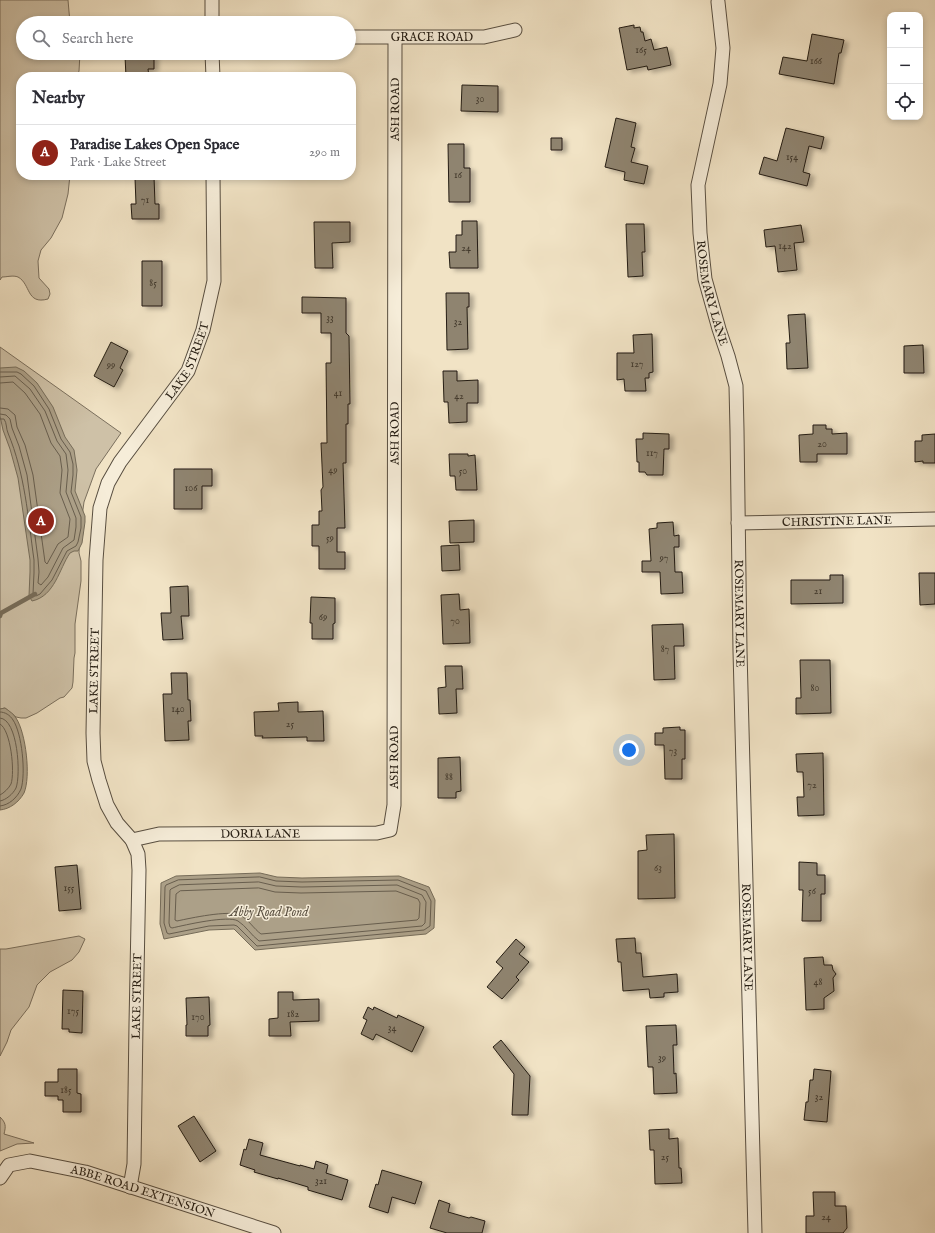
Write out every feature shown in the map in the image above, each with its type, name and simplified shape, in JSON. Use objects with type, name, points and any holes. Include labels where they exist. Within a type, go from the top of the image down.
[{"type":"street","points":[[212,0],[212,16]]},
{"type":"street","name":"ROSEMARY LANE","points":[[718,2],[723,48],[720,84],[698,185],[698,201],[705,279],[736,386],[740,651],[755,1233]]},
{"type":"street","name":"GRACE ROAD","points":[[356,37],[484,37],[515,30]]},
{"type":"street","name":"ASH ROAD","points":[[390,830],[394,805],[395,38]]},
{"type":"street","points":[[212,60],[213,72]]},
{"type":"street","name":"LAKE STREET","points":[[130,1187],[134,1164],[139,870],[138,854],[132,840],[117,823],[107,805],[94,761],[93,733],[96,560],[100,508],[108,483],[120,462],[188,371],[203,330],[214,281],[213,180]]},
{"type":"street","name":"CHRISTINE LANE","points":[[738,523],[935,519]]},
{"type":"street","name":"DORIA LANE","points":[[132,840],[159,834],[377,833],[390,830]]},
{"type":"street","name":"ABBE ROAD EXTENSION","points":[[0,1178],[9,1165],[30,1160],[85,1172],[274,1233]]},
{"type":"shaded area","points":[[0,0],[68,0],[69,16],[16,16],[16,60],[80,60],[79,72],[16,72],[16,180],[69,180],[68,194],[62,218],[51,238],[41,250],[38,261],[39,278],[49,289],[50,294],[48,299],[36,299],[32,297],[25,284],[18,277],[2,277],[0,280]]},
{"type":"shaded area","points":[[0,347],[121,433],[96,469],[84,502],[80,531],[79,553],[81,561],[81,581],[75,624],[75,653],[72,688],[64,697],[26,718],[16,717],[5,708],[0,709]]},
{"type":"shaded area","points":[[79,936],[85,939],[79,952],[72,960],[50,972],[37,985],[29,1007],[11,1030],[0,1056],[0,949]]},
{"type":"shaded area","points":[[0,1117],[5,1125],[4,1134],[34,1143],[17,1144],[0,1151]]},
{"type":"water","points":[[16,367],[24,371],[37,383],[53,407],[65,437],[74,450],[77,470],[75,491],[85,516],[82,543],[78,551],[70,553],[56,581],[46,594],[32,601],[29,596],[30,560],[18,478],[0,416],[0,368]]},
{"type":"water","points":[[5,708],[15,717],[20,725],[25,744],[27,777],[24,793],[20,799],[11,807],[0,810],[0,709]]},
{"type":"water","name":"Abby Road Pond","points":[[260,873],[277,877],[302,878],[399,876],[429,887],[435,900],[434,928],[426,934],[255,950],[234,929],[209,930],[164,939],[160,924],[161,883],[176,876]]},
{"type":"building","points":[[634,25],[634,28],[640,27],[645,41],[651,39],[654,50],[667,47],[671,65],[648,70],[647,66],[627,70],[619,28]]},
{"type":"building","points":[[812,34],[844,40],[841,53],[839,53],[834,84],[779,74],[783,57],[807,61]]},
{"type":"building","points":[[125,60],[154,60],[154,69],[148,69],[148,72],[126,72]]},
{"type":"building","points":[[462,85],[498,86],[498,112],[461,111]]},
{"type":"building","points":[[616,118],[636,123],[631,147],[635,148],[631,162],[648,166],[644,184],[624,180],[625,172],[605,167]]},
{"type":"building","points":[[786,128],[824,137],[821,149],[809,146],[803,172],[810,174],[807,186],[759,174],[764,157],[777,161]]},
{"type":"building","points":[[551,138],[562,138],[562,150],[551,150]]},
{"type":"building","points":[[448,144],[464,144],[464,168],[470,168],[470,202],[449,202]]},
{"type":"building","points":[[135,180],[154,180],[155,204],[159,204],[159,219],[132,219],[131,204],[136,204]]},
{"type":"building","points":[[462,221],[477,221],[478,268],[450,268],[449,252],[456,252],[456,235],[462,235]]},
{"type":"building","points":[[314,222],[350,222],[350,242],[332,243],[333,268],[315,268]]},
{"type":"building","points":[[626,224],[644,224],[645,252],[642,252],[643,276],[628,277]]},
{"type":"building","points":[[801,225],[804,242],[794,243],[797,270],[778,272],[775,246],[766,247],[764,230]]},
{"type":"building","points":[[142,261],[162,261],[162,306],[142,306]]},
{"type":"building","points":[[446,293],[469,293],[469,307],[467,307],[468,349],[447,350]]},
{"type":"building","points":[[302,297],[346,298],[346,333],[349,336],[350,404],[348,404],[348,424],[346,424],[346,463],[343,463],[345,528],[337,528],[337,552],[345,552],[345,569],[319,569],[319,546],[312,546],[312,525],[319,525],[319,511],[322,511],[321,490],[323,487],[321,443],[327,443],[326,363],[331,363],[331,333],[321,333],[321,313],[302,313]]},
{"type":"building","points":[[805,314],[808,368],[787,369],[786,343],[790,343],[788,315]]},
{"type":"building","points":[[652,334],[653,372],[649,373],[649,378],[645,378],[646,391],[625,391],[624,379],[617,380],[617,353],[634,353],[633,335]]},
{"type":"building","points":[[111,342],[128,351],[120,368],[123,370],[114,387],[94,376]]},
{"type":"building","points":[[923,345],[924,373],[904,373],[904,346]]},
{"type":"building","points":[[443,371],[457,371],[457,381],[478,380],[478,403],[467,403],[467,422],[449,423],[448,402],[444,402]]},
{"type":"building","points":[[813,425],[826,425],[826,429],[832,429],[832,434],[847,433],[847,454],[817,454],[817,462],[800,462],[799,435],[813,434]]},
{"type":"building","points":[[643,433],[669,434],[669,449],[664,449],[663,475],[647,475],[645,472],[639,472],[636,439],[643,439]]},
{"type":"building","points":[[935,434],[935,463],[923,463],[923,461],[915,462],[915,441],[922,441],[922,435]]},
{"type":"building","points":[[449,454],[468,454],[468,456],[475,455],[477,490],[456,490],[455,476],[450,476]]},
{"type":"building","points":[[174,469],[212,469],[212,486],[202,486],[202,509],[174,509]]},
{"type":"building","points":[[474,520],[474,542],[450,543],[449,521]]},
{"type":"building","points":[[673,522],[674,536],[679,535],[679,547],[674,547],[675,572],[682,572],[683,593],[661,594],[660,572],[642,572],[642,561],[651,561],[649,529],[657,528],[657,523]]},
{"type":"building","points":[[459,545],[460,570],[442,571],[441,546]]},
{"type":"building","points":[[919,573],[935,573],[935,604],[920,605]]},
{"type":"building","points":[[830,575],[843,575],[843,603],[791,604],[791,580],[830,580]]},
{"type":"building","points":[[188,586],[189,616],[181,616],[183,639],[163,640],[161,613],[171,613],[170,587]]},
{"type":"building","points":[[459,594],[460,610],[469,609],[470,643],[443,644],[441,595]]},
{"type":"building","points":[[311,597],[335,598],[335,623],[333,624],[333,639],[312,639],[312,623],[310,623]]},
{"type":"building","points":[[683,624],[684,646],[674,646],[675,679],[654,680],[652,625]]},
{"type":"building","points":[[800,660],[830,660],[831,713],[796,714],[796,698],[801,698]]},
{"type":"building","points":[[445,666],[462,666],[463,689],[456,689],[457,713],[439,714],[438,688],[446,687]]},
{"type":"building","points":[[171,673],[187,673],[188,700],[190,700],[191,721],[188,721],[189,740],[165,741],[163,694],[172,694]]},
{"type":"building","points":[[298,702],[298,712],[323,711],[324,741],[307,741],[307,737],[262,738],[263,736],[255,736],[254,712],[279,711],[278,703]]},
{"type":"building","points":[[680,727],[680,730],[685,730],[685,759],[682,759],[682,779],[665,779],[664,745],[655,745],[655,733],[663,733],[663,728]]},
{"type":"building","points":[[823,753],[824,815],[798,816],[797,797],[804,797],[803,772],[797,772],[796,754]]},
{"type":"building","points":[[460,757],[461,791],[456,792],[456,798],[438,798],[438,758]]},
{"type":"building","points":[[674,834],[675,898],[638,899],[638,851],[647,850],[646,835]]},
{"type":"building","points":[[799,862],[817,863],[817,875],[825,875],[825,894],[821,894],[821,921],[802,921],[803,890],[799,890]]},
{"type":"building","points":[[77,865],[81,909],[59,911],[55,867]]},
{"type":"building","points":[[635,938],[636,953],[641,953],[643,977],[677,974],[678,992],[664,993],[664,997],[650,998],[649,989],[623,991],[621,962],[618,962],[616,939]]},
{"type":"building","points":[[516,939],[525,947],[519,954],[529,962],[516,977],[519,980],[502,999],[487,987],[503,968],[496,962]]},
{"type":"building","points":[[823,957],[824,965],[832,965],[836,974],[833,978],[834,991],[824,998],[824,1009],[806,1010],[804,958]]},
{"type":"building","points":[[63,990],[83,991],[82,1033],[69,1032],[69,1029],[62,1029]]},
{"type":"building","points":[[278,992],[293,992],[293,1000],[319,999],[319,1021],[290,1022],[291,1036],[269,1036],[269,1019],[278,1018]]},
{"type":"building","points":[[209,997],[210,1025],[208,1026],[208,1036],[186,1036],[186,998]]},
{"type":"building","points":[[368,1007],[373,1010],[374,1007],[397,1018],[398,1015],[424,1027],[412,1052],[376,1034],[373,1040],[361,1034],[367,1020],[363,1018]]},
{"type":"building","points":[[676,1025],[677,1045],[673,1045],[674,1074],[676,1073],[677,1093],[654,1094],[653,1067],[648,1067],[646,1026]]},
{"type":"building","points":[[501,1040],[530,1076],[528,1115],[512,1115],[514,1074],[493,1047]]},
{"type":"building","points":[[58,1069],[77,1069],[77,1093],[81,1094],[81,1112],[63,1112],[63,1100],[58,1100],[58,1096],[45,1096],[45,1082],[58,1082]]},
{"type":"building","points":[[814,1069],[831,1071],[827,1122],[804,1120],[806,1102],[808,1102],[810,1080],[813,1080]]},
{"type":"building","points":[[194,1116],[216,1151],[200,1162],[178,1126]]},
{"type":"building","points":[[669,1129],[669,1139],[678,1138],[679,1168],[681,1168],[682,1183],[655,1184],[654,1150],[650,1150],[649,1130]]},
{"type":"building","points":[[249,1139],[263,1143],[260,1155],[314,1169],[316,1161],[328,1165],[326,1173],[348,1180],[342,1200],[308,1190],[308,1187],[254,1172],[255,1170],[240,1165],[244,1149],[246,1150]]},
{"type":"building","points":[[382,1170],[422,1182],[415,1204],[392,1197],[388,1213],[369,1207]]},
{"type":"building","points":[[813,1192],[835,1192],[835,1206],[846,1206],[847,1228],[843,1233],[806,1233],[806,1216],[814,1216]]},
{"type":"building","points":[[439,1200],[450,1204],[448,1212],[485,1221],[482,1233],[447,1233],[430,1228]]},
{"type":"waterway","points":[[0,616],[1,613],[35,594]]},
{"type":"place","name":"Paradise Lakes Open Space","points":[[41,521]]}]
